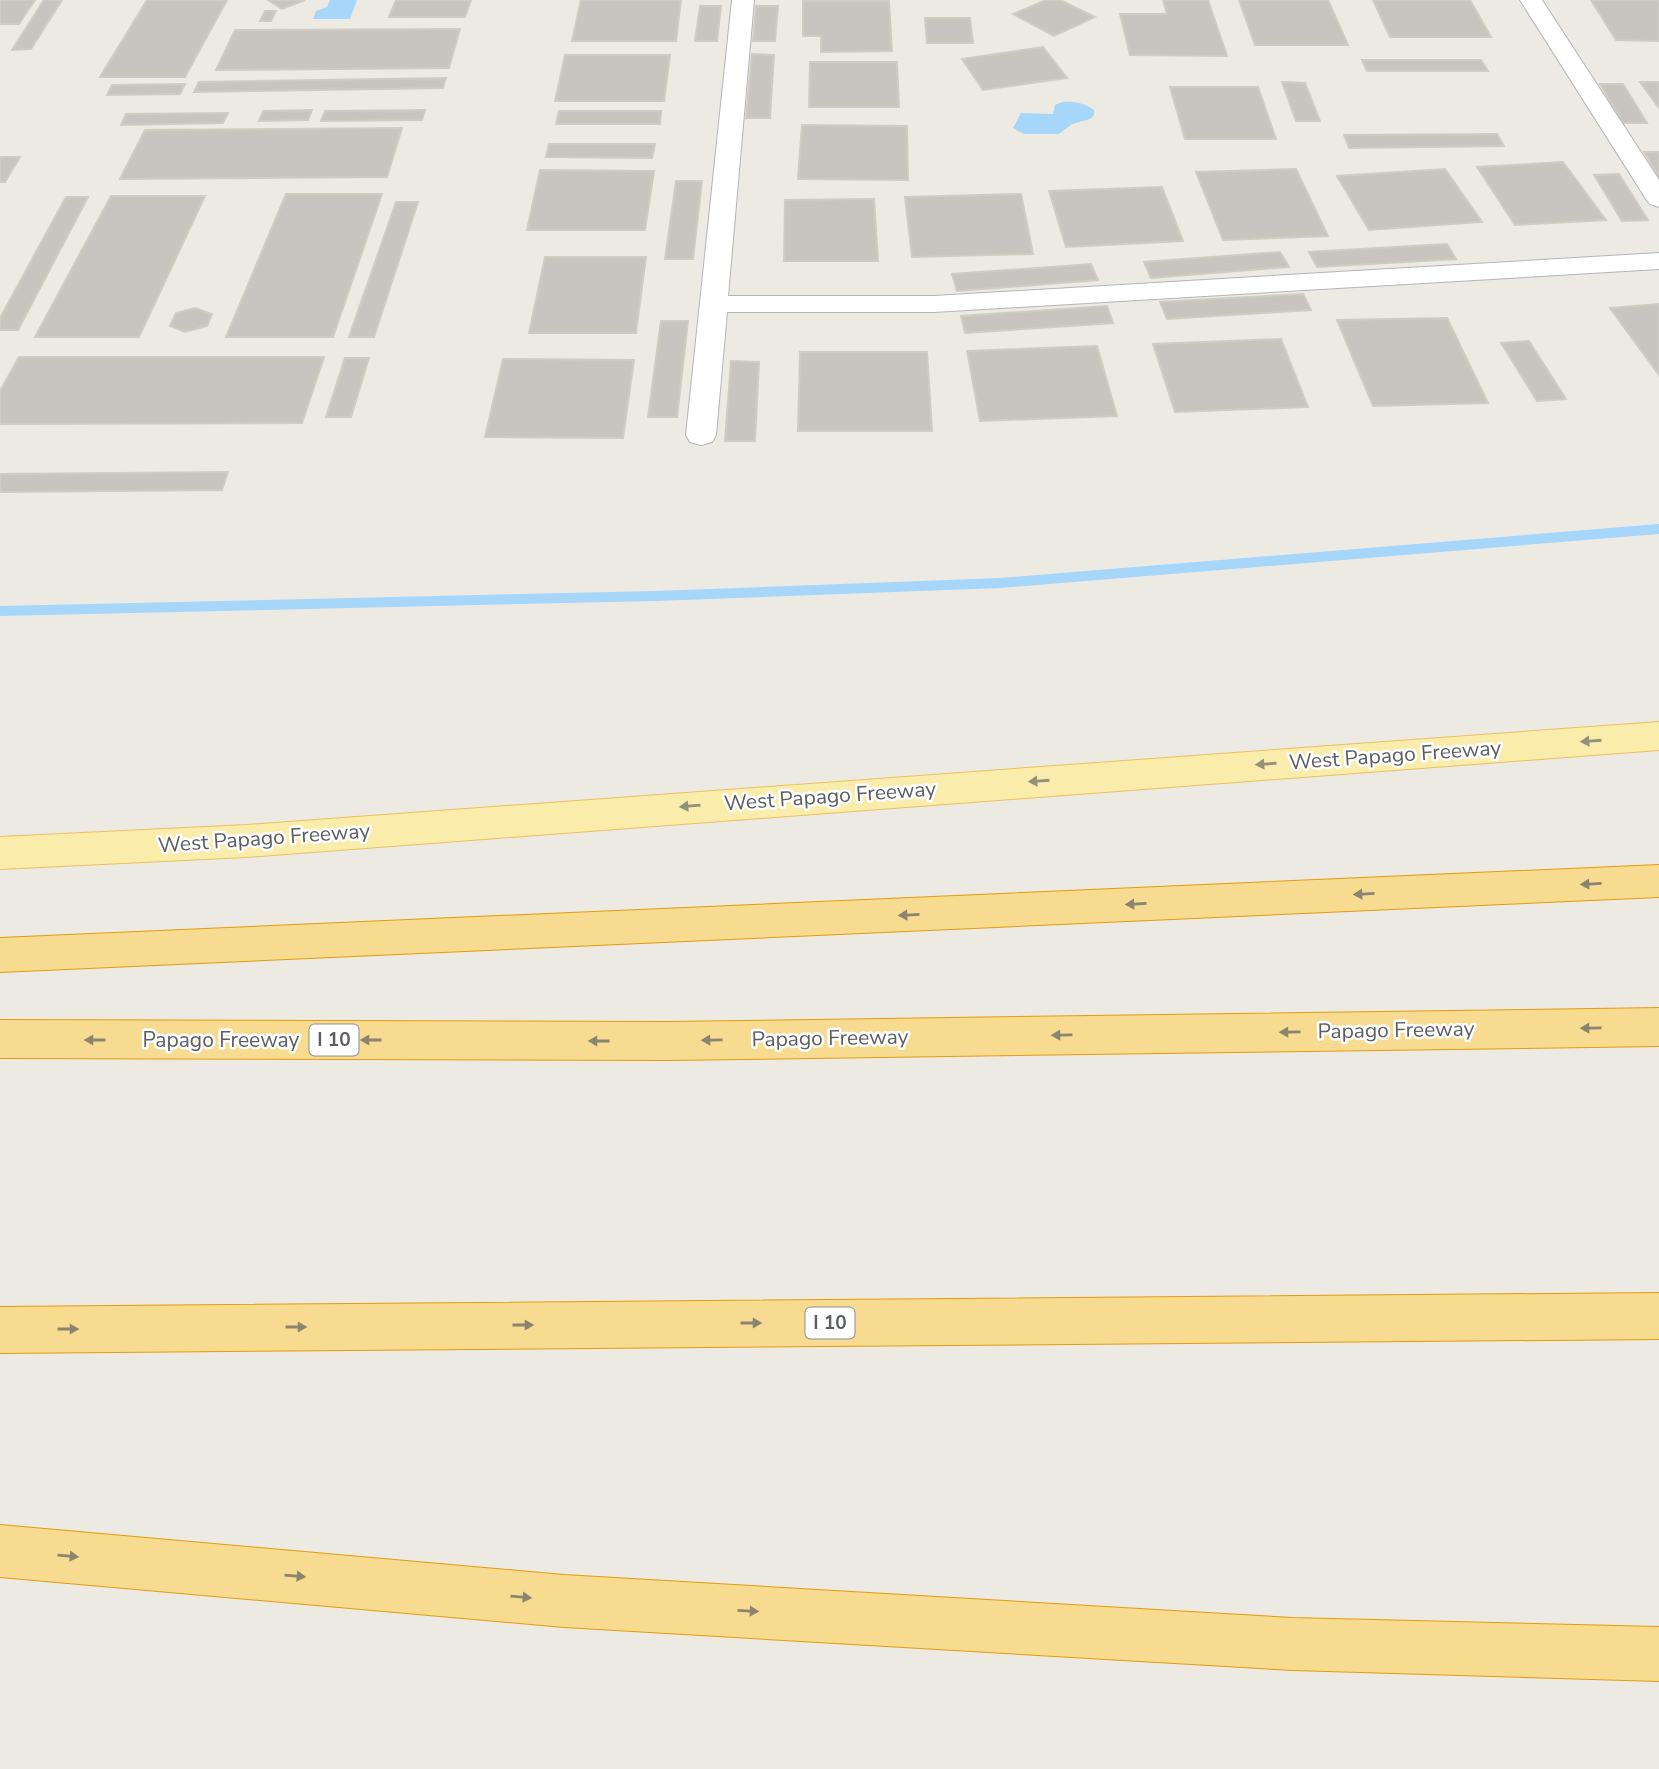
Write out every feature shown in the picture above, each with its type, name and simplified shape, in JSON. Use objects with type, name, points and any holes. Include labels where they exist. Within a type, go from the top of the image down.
[{"type":"highway","points":[[0,955],[1659,881]]},
{"type":"highway","name":"Papago Freeway","points":[[0,1040],[667,1041],[1659,1027]]},
{"type":"highway","name":"I 10","points":[[0,1330],[1659,1315]]},
{"type":"highway","points":[[0,1551],[564,1601],[1293,1644],[1659,1654]]},
{"type":"main road","name":"West Papago Freeway","points":[[0,853],[246,841],[1659,736]]},
{"type":"lane","points":[[701,435],[743,0]]},
{"type":"lane","points":[[1531,0],[1659,199]]},
{"type":"lane","points":[[714,304],[934,304],[1659,261]]},
{"type":"water","points":[[330,0],[357,0],[350,19],[313,19],[316,11],[327,7]]},
{"type":"water","points":[[1062,102],[1087,106],[1094,110],[1094,115],[1090,119],[1072,124],[1059,134],[1024,134],[1013,128],[1021,113],[1053,114],[1055,105]]},
{"type":"building","points":[[0,0],[35,0],[19,24],[0,24]]},
{"type":"building","points":[[44,0],[62,0],[31,49],[12,50]]},
{"type":"building","points":[[147,0],[227,0],[185,77],[100,77]]},
{"type":"building","points":[[268,0],[305,0],[282,9]]},
{"type":"building","points":[[396,0],[471,0],[465,17],[389,17]]},
{"type":"building","points":[[581,0],[681,0],[676,41],[572,41]]},
{"type":"building","points":[[1046,0],[1060,0],[1095,17],[1054,36],[1013,14]]},
{"type":"building","points":[[1163,0],[1208,0],[1227,56],[1130,55],[1120,14],[1167,14]]},
{"type":"building","points":[[1239,0],[1328,0],[1348,45],[1255,45]]},
{"type":"building","points":[[1373,0],[1470,0],[1491,37],[1390,37]]},
{"type":"building","points":[[1591,0],[1659,0],[1659,41],[1616,40]]},
{"type":"building","points":[[803,1],[889,1],[892,51],[821,52],[821,36],[803,36]]},
{"type":"building","points":[[700,6],[721,6],[717,41],[695,41]]},
{"type":"building","points":[[756,6],[778,6],[775,41],[753,41]]},
{"type":"building","points":[[265,11],[276,11],[271,21],[260,21]]},
{"type":"building","points":[[925,18],[970,18],[973,43],[927,43]]},
{"type":"building","points":[[460,29],[449,68],[216,70],[235,30]]},
{"type":"building","points":[[1043,47],[1067,78],[983,90],[962,59]]},
{"type":"building","points":[[752,54],[774,55],[770,118],[746,118]]},
{"type":"building","points":[[565,55],[670,55],[664,101],[555,101]]},
{"type":"building","points":[[1362,60],[1481,60],[1488,71],[1367,71]]},
{"type":"building","points":[[810,62],[897,62],[899,107],[809,107]]},
{"type":"building","points":[[446,78],[443,88],[194,92],[199,82]]},
{"type":"building","points":[[1282,82],[1305,83],[1320,121],[1296,121]]},
{"type":"building","points":[[1640,82],[1659,82],[1659,108]]},
{"type":"building","points":[[185,84],[180,94],[107,95],[112,85]]},
{"type":"building","points":[[1600,84],[1623,84],[1647,123],[1623,123]]},
{"type":"building","points":[[1170,87],[1258,87],[1276,139],[1185,139]]},
{"type":"building","points":[[312,110],[308,120],[259,121],[263,111]]},
{"type":"building","points":[[425,110],[422,120],[321,121],[325,111]]},
{"type":"building","points":[[559,111],[661,111],[660,124],[556,124]]},
{"type":"building","points":[[228,113],[223,123],[121,125],[126,114]]},
{"type":"building","points":[[802,125],[907,126],[908,180],[798,179]]},
{"type":"building","points":[[402,128],[387,177],[120,179],[145,130]]},
{"type":"building","points":[[1497,134],[1504,146],[1349,148],[1344,135]]},
{"type":"building","points":[[549,144],[655,144],[652,158],[546,157]]},
{"type":"building","points":[[1644,152],[1659,152],[1659,177]]},
{"type":"building","points":[[0,157],[20,157],[5,182],[0,182]]},
{"type":"building","points":[[1563,162],[1606,220],[1515,225],[1477,167]]},
{"type":"building","points":[[1296,169],[1328,236],[1223,240],[1196,172]]},
{"type":"building","points":[[1445,169],[1482,222],[1369,230],[1337,176]]},
{"type":"building","points":[[540,170],[654,171],[645,230],[527,230]]},
{"type":"building","points":[[1619,174],[1648,220],[1622,221],[1594,175]]},
{"type":"building","points":[[676,181],[702,181],[693,259],[665,259]]},
{"type":"building","points":[[1162,187],[1183,241],[1066,247],[1049,191]]},
{"type":"building","points":[[286,194],[382,194],[333,337],[226,337]]},
{"type":"building","points":[[1021,194],[1033,254],[912,257],[905,197]]},
{"type":"building","points":[[111,196],[205,196],[139,337],[35,337]]},
{"type":"building","points":[[66,197],[88,197],[18,330],[0,330],[0,318]]},
{"type":"building","points":[[874,199],[878,261],[784,261],[785,200]]},
{"type":"building","points":[[396,202],[418,202],[374,337],[349,337]]},
{"type":"building","points":[[1447,244],[1456,259],[1317,267],[1309,252]]},
{"type":"building","points":[[1280,252],[1289,267],[1151,278],[1144,262]]},
{"type":"building","points":[[545,257],[646,257],[636,333],[529,333]]},
{"type":"building","points":[[1091,264],[1098,280],[957,291],[952,274]]},
{"type":"building","points":[[1303,294],[1311,310],[1167,319],[1160,302]]},
{"type":"building","points":[[1659,304],[1659,375],[1610,308]]},
{"type":"building","points":[[1107,306],[1113,323],[965,333],[961,316]]},
{"type":"building","points":[[195,308],[212,314],[207,326],[185,332],[170,326],[176,313]]},
{"type":"building","points":[[1447,318],[1488,403],[1373,406],[1337,320]]},
{"type":"building","points":[[661,321],[688,321],[677,417],[648,417]]},
{"type":"building","points":[[1281,339],[1308,407],[1175,412],[1153,344]]},
{"type":"building","points":[[1529,341],[1566,399],[1537,401],[1501,343]]},
{"type":"building","points":[[1097,346],[1117,416],[980,421],[967,351]]},
{"type":"building","points":[[800,352],[927,352],[932,431],[798,431]]},
{"type":"building","points":[[19,357],[324,357],[302,423],[0,424],[0,391]]},
{"type":"building","points":[[345,358],[369,358],[351,417],[326,417]]},
{"type":"building","points":[[503,359],[634,360],[623,438],[485,437]]},
{"type":"building","points":[[731,361],[759,362],[755,441],[725,441]]},
{"type":"building","points":[[228,472],[222,490],[0,492],[0,474]]},
{"type":"waterway","points":[[0,611],[655,596],[1000,583],[1659,529]]}]
